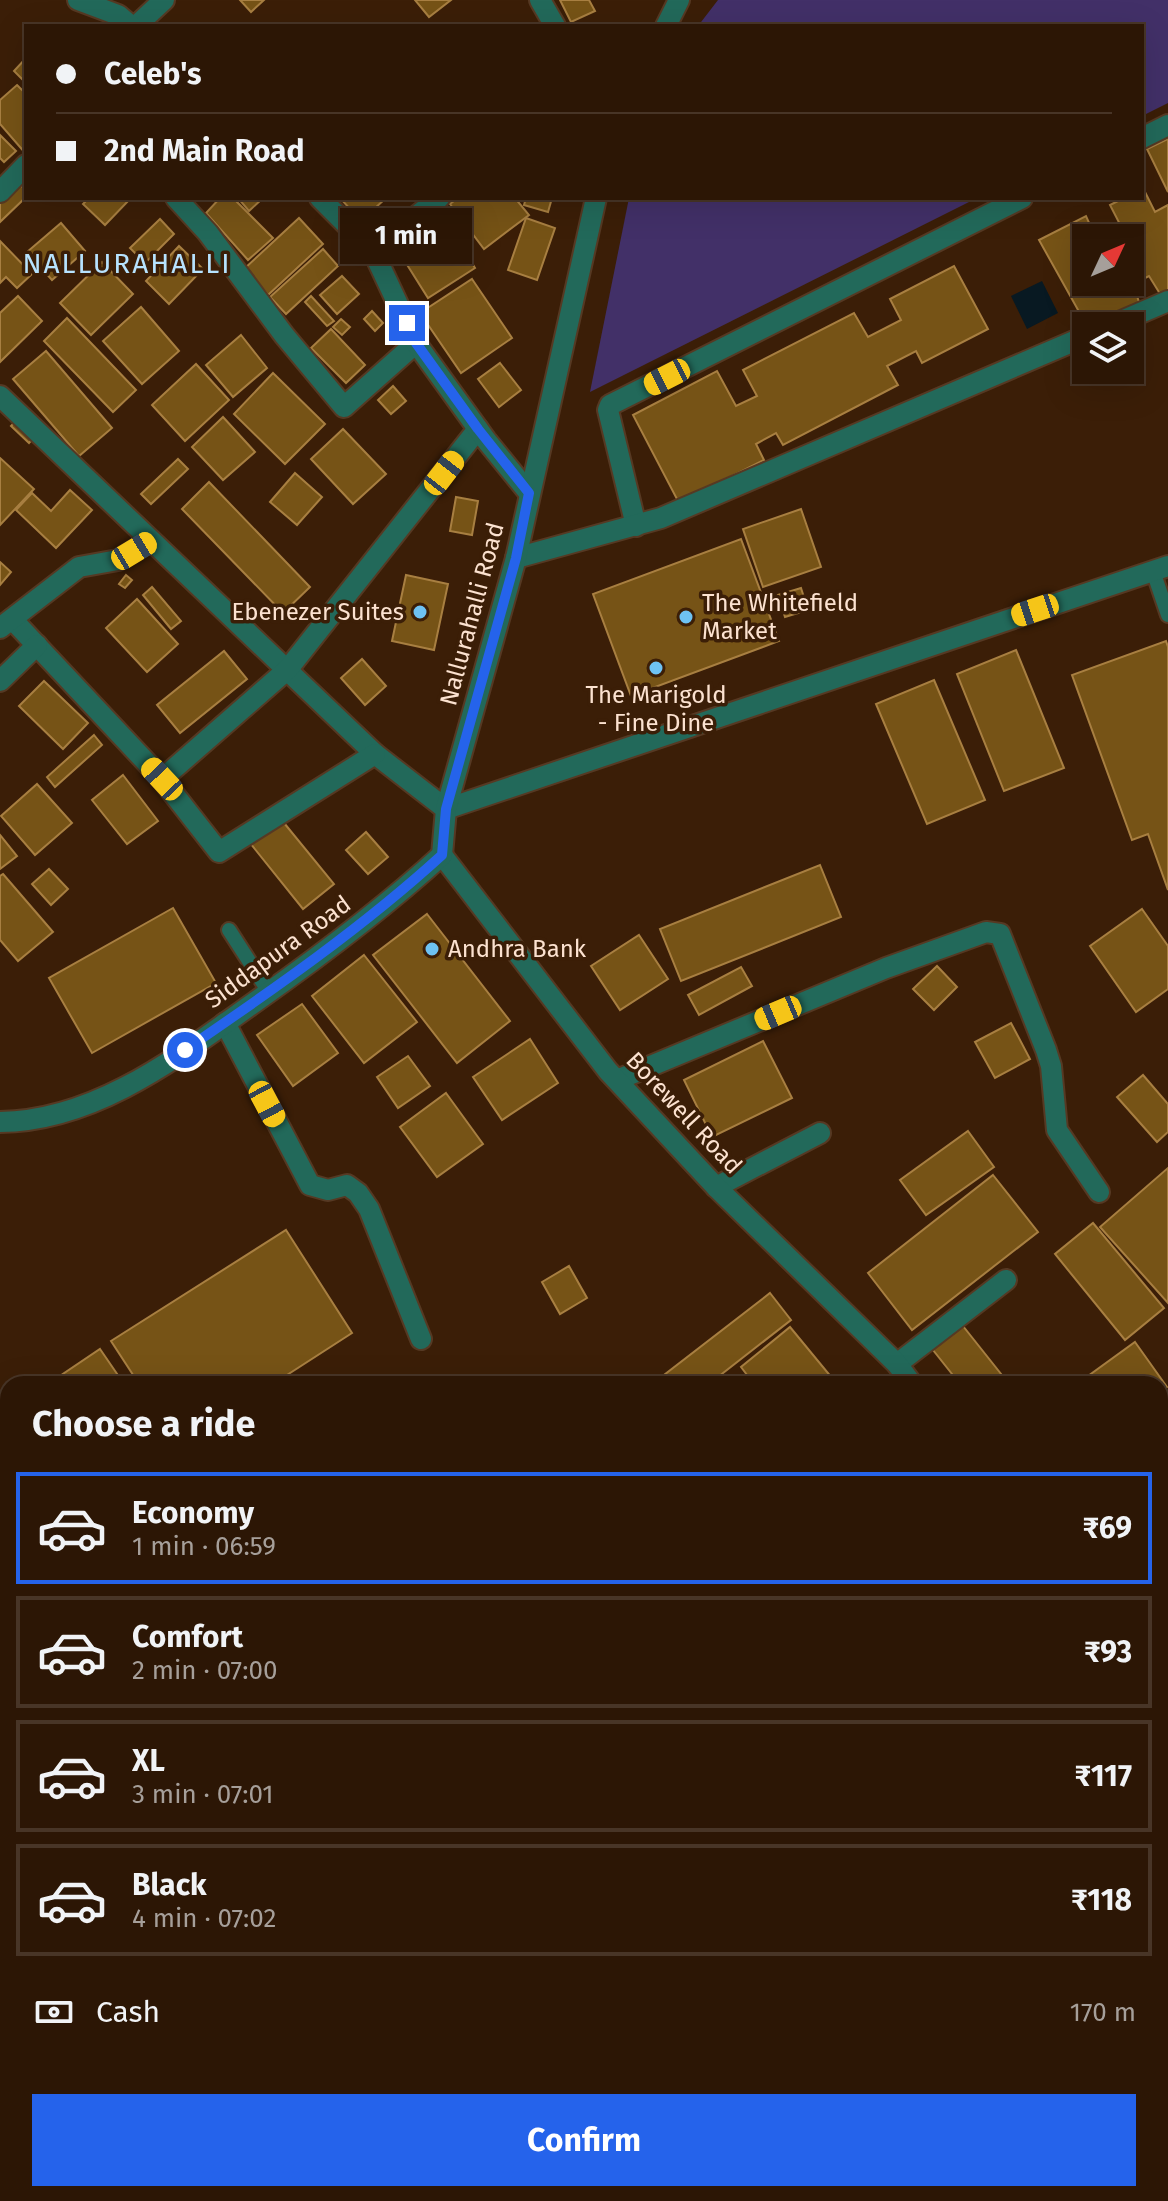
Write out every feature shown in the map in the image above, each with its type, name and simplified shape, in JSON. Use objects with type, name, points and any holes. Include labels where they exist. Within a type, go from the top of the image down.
[{"type":"street","points":[[78,0],[118,15],[130,24]]},
{"type":"street","points":[[135,24],[164,0]]},
{"type":"street","points":[[540,0],[554,24]]},
{"type":"street","points":[[667,24],[679,0]]},
{"type":"street","points":[[1144,137],[1168,125]]},
{"type":"street","points":[[0,192],[24,167]]},
{"type":"street","points":[[178,200],[208,233],[284,335],[344,407],[416,343]]},
{"type":"street","points":[[322,200],[373,251],[416,343],[529,493]]},
{"type":"street","points":[[373,251],[437,200]]},
{"type":"street","name":"Nallurahalli Road","points":[[442,855],[446,809],[516,558],[596,200]]},
{"type":"street","points":[[636,526],[608,410],[610,405],[1018,200]]},
{"type":"street","points":[[1142,312],[1168,301]]},
{"type":"street","points":[[516,558],[661,518],[1072,342]]},
{"type":"street","points":[[1,399],[375,754],[446,809],[1160,568]]},
{"type":"street","points":[[162,779],[288,669],[478,429]]},
{"type":"street","points":[[150,541],[118,560],[79,567],[6,624],[37,645],[162,779],[219,852],[375,754]]},
{"type":"street","points":[[0,681],[37,645]]},
{"type":"street","name":"Siddapura Road","points":[[0,1122],[21,1121],[85,1105],[145,1077],[269,992],[394,899],[442,855]]},
{"type":"street","name":"Borewell Road","points":[[442,855],[617,1080],[716,1187],[906,1376]]},
{"type":"street","points":[[617,1080],[886,968],[986,932],[996,932],[1000,934],[1051,1066],[1057,1130],[1099,1192]]},
{"type":"street","points":[[225,1023],[310,1185],[328,1190],[347,1185],[358,1193],[369,1209],[421,1339]]},
{"type":"street","points":[[716,1187],[820,1133]]},
{"type":"street","points":[[897,1364],[1006,1280]]},
{"type":"lane","points":[[1160,568],[1168,615]]},
{"type":"lane","points":[[229,930],[269,992]]},
{"type":"shaded area","points":[[718,0],[1168,0],[1168,103],[1144,115],[1144,24],[700,24]]},
{"type":"shaded area","points":[[629,200],[973,200],[590,392]]},
{"type":"water","points":[[1042,281],[1058,313],[1027,329],[1011,296]]},
{"type":"building","points":[[240,0],[264,0],[251,12]]},
{"type":"building","points":[[415,0],[451,0],[429,17]]},
{"type":"building","points":[[560,0],[589,0],[595,11],[571,22]]},
{"type":"building","points":[[24,60],[24,81],[14,71]]},
{"type":"building","points":[[17,85],[24,92],[24,152],[0,124],[0,100]]},
{"type":"building","points":[[0,135],[16,151],[4,162],[0,158]]},
{"type":"building","points":[[1168,139],[1168,192],[1147,149]]},
{"type":"building","points":[[19,183],[24,189],[24,199],[0,222],[0,202]]},
{"type":"building","points":[[1144,190],[1155,212],[1168,205],[1168,294],[1162,297],[1149,276],[1144,278],[1144,224],[1120,224],[1110,205],[1120,200],[1144,200]]},
{"type":"building","points":[[87,200],[129,200],[105,225],[83,204]]},
{"type":"building","points":[[218,200],[235,200],[273,238],[248,260],[206,213]]},
{"type":"building","points":[[240,200],[261,200],[249,211]]},
{"type":"building","points":[[342,200],[384,200],[361,221]]},
{"type":"building","points":[[455,200],[517,200],[529,215],[484,249],[450,204]]},
{"type":"building","points":[[525,200],[551,200],[548,212],[524,205]]},
{"type":"building","points":[[442,215],[475,268],[428,298],[394,244]]},
{"type":"building","points":[[1086,216],[1090,224],[1072,224],[1072,296],[1137,296],[1140,305],[1125,312],[1079,312],[1039,240]]},
{"type":"building","points":[[299,218],[323,244],[268,295],[244,269]]},
{"type":"building","points":[[526,218],[555,228],[537,280],[508,270]]},
{"type":"building","points":[[160,219],[174,234],[145,263],[130,248]]},
{"type":"building","points":[[61,223],[85,251],[52,280],[27,252]]},
{"type":"building","points":[[0,241],[32,274],[17,288],[6,277],[0,283]]},
{"type":"building","points":[[179,246],[203,269],[169,304],[146,281]]},
{"type":"building","points":[[323,249],[338,266],[286,314],[270,297]]},
{"type":"building","points":[[102,262],[133,294],[91,335],[60,303]]},
{"type":"building","points":[[954,266],[988,329],[922,363],[916,351],[887,366],[898,385],[783,445],[776,433],[756,444],[764,460],[679,503],[633,415],[717,371],[736,406],[757,396],[743,370],[854,313],[868,337],[901,320],[890,299]]},
{"type":"building","points":[[342,276],[359,294],[337,314],[320,295]]},
{"type":"building","points":[[472,279],[512,338],[461,373],[420,313]]},
{"type":"building","points":[[18,296],[42,321],[0,362],[0,313]]},
{"type":"building","points":[[311,296],[334,321],[327,326],[305,302]]},
{"type":"building","points":[[141,307],[179,351],[142,384],[103,341]]},
{"type":"building","points":[[372,311],[383,323],[375,331],[364,319]]},
{"type":"building","points":[[67,318],[136,390],[113,412],[44,341]]},
{"type":"building","points":[[341,319],[350,327],[342,335],[333,327]]},
{"type":"building","points":[[331,329],[365,365],[346,383],[311,348]]},
{"type":"building","points":[[241,335],[267,368],[233,397],[206,365]]},
{"type":"building","points":[[46,351],[112,428],[79,456],[13,379]]},
{"type":"building","points":[[500,363],[521,390],[499,407],[478,379]]},
{"type":"building","points":[[196,364],[229,400],[185,441],[152,405]]},
{"type":"building","points":[[273,373],[325,424],[285,464],[234,414]]},
{"type":"building","points":[[393,386],[406,401],[391,414],[378,400]]},
{"type":"building","points":[[223,417],[255,452],[223,480],[192,447]]},
{"type":"building","points":[[17,420],[35,436],[29,443],[11,426]]},
{"type":"building","points":[[343,429],[386,474],[353,504],[311,459]]},
{"type":"building","points":[[0,458],[34,489],[0,525]]},
{"type":"building","points":[[178,459],[188,469],[151,504],[141,494]]},
{"type":"building","points":[[295,473],[322,497],[297,525],[270,502]]},
{"type":"building","points":[[209,482],[310,587],[283,613],[182,509]]},
{"type":"building","points":[[70,490],[92,510],[56,548],[16,510],[32,493],[51,511]]},
{"type":"building","points":[[456,497],[478,501],[472,535],[450,531]]},
{"type":"building","points":[[801,509],[821,567],[763,587],[743,529]]},
{"type":"building","name":"The Whitefield Market","points":[[741,539],[779,641],[631,696],[593,594]]},
{"type":"building","points":[[0,562],[11,572],[0,585]]},
{"type":"building","points":[[126,575],[132,580],[125,588],[119,584]]},
{"type":"building","name":"Ebenezer Suites","points":[[406,575],[448,584],[434,650],[392,641]]},
{"type":"building","points":[[152,587],[181,621],[171,629],[143,595]]},
{"type":"building","points":[[801,588],[808,610],[785,617],[778,595]]},
{"type":"building","points":[[137,599],[178,644],[147,672],[106,628]]},
{"type":"building","points":[[1166,641],[1168,890],[1148,834],[1132,840],[1072,675]]},
{"type":"building","points":[[1016,650],[1064,768],[1004,791],[957,674]]},
{"type":"building","points":[[224,651],[247,679],[180,733],[157,705]]},
{"type":"building","points":[[362,659],[386,686],[365,705],[341,678]]},
{"type":"building","points":[[934,680],[985,800],[927,824],[876,704]]},
{"type":"building","points":[[44,681],[88,723],[63,749],[19,706]]},
{"type":"building","points":[[94,735],[102,745],[55,787],[47,777]]},
{"type":"building","points":[[123,775],[158,821],[127,844],[92,800]]},
{"type":"building","points":[[37,784],[72,823],[35,855],[1,816]]},
{"type":"building","points":[[280,818],[334,884],[303,909],[250,843]]},
{"type":"building","points":[[366,832],[388,857],[368,874],[346,850]]},
{"type":"building","points":[[0,835],[17,856],[0,869]]},
{"type":"building","points":[[820,865],[841,917],[681,981],[660,929]]},
{"type":"building","points":[[49,869],[68,889],[51,905],[32,884]]},
{"type":"building","points":[[3,874],[53,932],[18,961],[0,940],[0,876]]},
{"type":"building","points":[[173,908],[216,983],[92,1053],[49,978]]},
{"type":"building","points":[[1142,909],[1168,946],[1168,989],[1136,1012],[1090,946]]},
{"type":"building","points":[[427,914],[510,1021],[457,1063],[373,955]]},
{"type":"building","points":[[639,935],[668,979],[620,1010],[591,966]]},
{"type":"building","points":[[364,955],[417,1022],[364,1063],[312,996]]},
{"type":"building","points":[[937,966],[957,987],[934,1010],[913,989]]},
{"type":"building","points":[[741,967],[752,986],[699,1015],[688,995]]},
{"type":"building","points":[[302,1004],[338,1053],[293,1086],[257,1035]]},
{"type":"building","points":[[1011,1023],[1030,1059],[995,1078],[975,1042]]},
{"type":"building","points":[[530,1039],[558,1083],[502,1120],[473,1077]]},
{"type":"building","points":[[763,1041],[792,1098],[712,1137],[684,1080]]},
{"type":"building","points":[[408,1056],[430,1086],[398,1108],[377,1077]]},
{"type":"building","points":[[1143,1075],[1168,1104],[1168,1132],[1157,1142],[1117,1097]]},
{"type":"building","points":[[446,1093],[483,1144],[437,1177],[400,1127]]},
{"type":"building","points":[[968,1131],[994,1167],[926,1215],[900,1180]]},
{"type":"building","points":[[1168,1168],[1168,1303],[1100,1227]]},
{"type":"building","points":[[993,1175],[1038,1232],[912,1330],[868,1273]]},
{"type":"building","points":[[1093,1223],[1164,1308],[1125,1340],[1055,1254]]},
{"type":"building","points":[[286,1230],[352,1333],[285,1376],[134,1376],[111,1341]]},
{"type":"building","points":[[569,1266],[587,1298],[560,1314],[542,1282]]},
{"type":"building","points":[[770,1293],[791,1320],[719,1376],[664,1375]]},
{"type":"building","points":[[959,1321],[1003,1376],[954,1376],[929,1345]]},
{"type":"building","points":[[790,1327],[830,1376],[748,1376],[741,1367]]},
{"type":"building","points":[[1135,1342],[1159,1376],[1088,1376]]},
{"type":"building","points":[[100,1349],[119,1376],[60,1376]]},
{"type":"place","name":"Ebenezer Suites","points":[[420,612]]},
{"type":"place","name":"The Whitefield Market","points":[[686,617]]},
{"type":"place","name":"The Marigold - Fine Dine","points":[[656,668]]},
{"type":"place","name":"Andhra Bank","points":[[432,949]]},
{"type":"district","name":"NALLURAHALLI","points":[[127,263]]},
{"type":"route","points":[[185,1050],[317,959],[394,899],[442,855],[446,809],[516,558],[529,493],[416,343],[407,323]]}]
